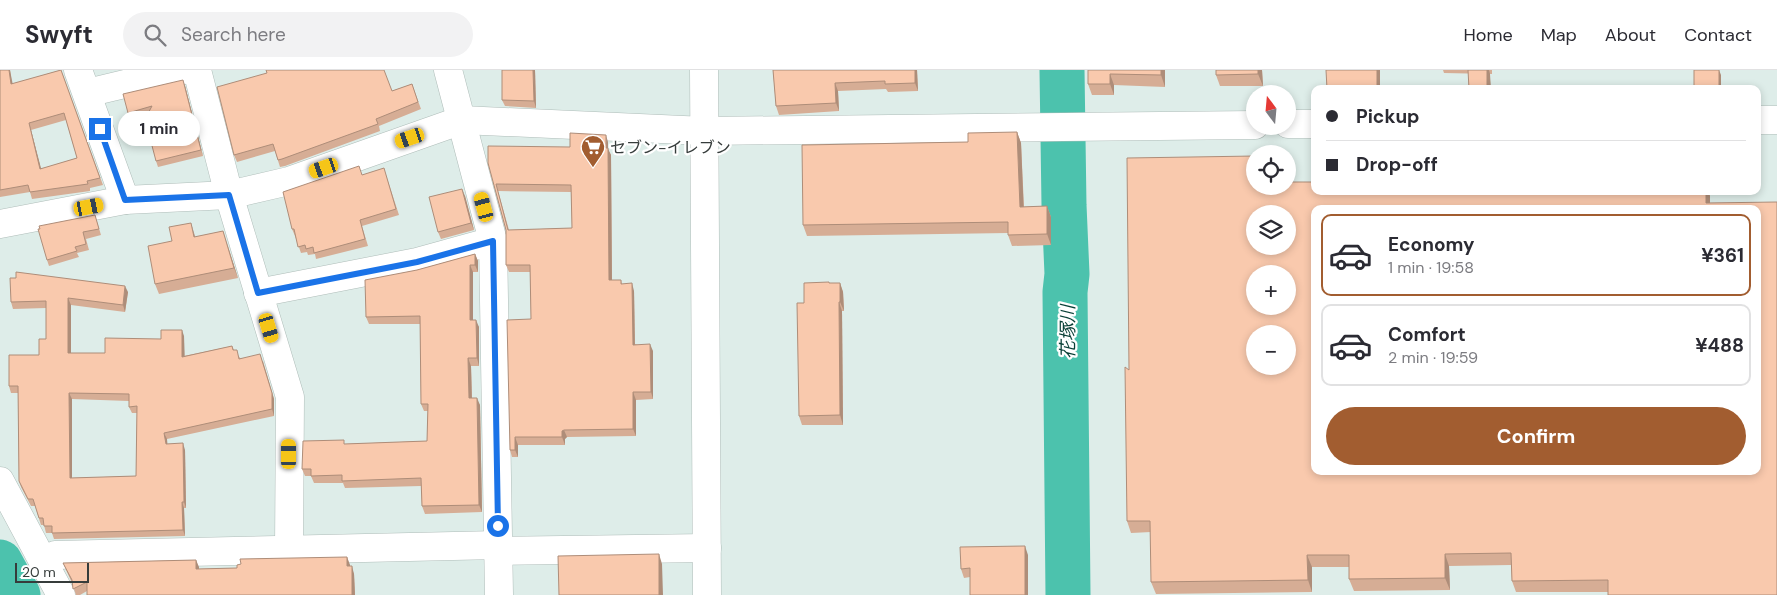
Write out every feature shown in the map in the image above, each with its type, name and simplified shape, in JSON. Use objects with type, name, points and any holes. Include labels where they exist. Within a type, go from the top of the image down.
[{"type":"street","points":[[125,200],[83,82],[184,70]]},
{"type":"street","points":[[197,70],[229,195],[290,397],[289,550]]},
{"type":"street","points":[[448,70],[493,241],[499,595]]},
{"type":"street","points":[[704,70],[707,595]]},
{"type":"street","points":[[0,224],[125,200],[229,195],[289,181],[462,120],[705,131],[1246,124]]},
{"type":"street","points":[[1761,120],[1777,120]]},
{"type":"street","points":[[1296,124],[1311,124]]},
{"type":"street","points":[[258,293],[417,262],[493,241]]},
{"type":"street","points":[[0,481],[61,595]]},
{"type":"street","points":[[43,562],[55,555],[289,550],[707,548]]},
{"type":"building","points":[[0,70],[9,70],[11,84],[61,70],[100,178],[87,181],[88,184],[30,192],[28,185],[0,190]],"holes":[[[64,113],[77,158],[40,169],[29,123]]]},
{"type":"building","points":[[266,70],[384,70],[392,91],[412,84],[418,102],[376,119],[378,124],[282,159],[278,160],[273,144],[234,155],[217,87],[267,73]]},
{"type":"building","points":[[502,70],[533,70],[534,101],[502,100]]},
{"type":"building","points":[[773,70],[915,70],[915,83],[885,84],[885,81],[835,83],[836,103],[776,106]]},
{"type":"building","points":[[1088,70],[1161,70],[1161,75],[1110,74],[1110,84],[1088,84]]},
{"type":"building","points":[[1216,70],[1258,70],[1258,74],[1216,75]]},
{"type":"building","points":[[1326,70],[1377,70],[1377,85],[1327,85]]},
{"type":"building","points":[[1468,70],[1487,70],[1487,85],[1469,85]]},
{"type":"building","points":[[1694,70],[1719,70],[1719,85],[1694,85]]},
{"type":"building","points":[[183,80],[201,150],[156,161],[145,119],[152,106],[128,113],[123,94]]},
{"type":"building","points":[[1017,132],[1020,207],[1047,206],[1047,234],[1008,235],[1008,222],[803,225],[802,145],[968,142],[968,133]]},
{"type":"building","points":[[570,133],[606,135],[606,148],[608,148],[609,280],[621,280],[621,284],[632,283],[633,345],[650,344],[651,392],[633,392],[633,429],[564,430],[562,431],[562,437],[515,437],[515,450],[510,450],[507,320],[531,319],[530,265],[506,265],[506,230],[488,163],[488,146],[570,147]],"holes":[[[496,184],[571,185],[572,228],[508,230]]]},
{"type":"building","points":[[1246,156],[1246,195],[1296,195],[1296,182],[1311,182],[1311,195],[1706,195],[1706,203],[1777,202],[1777,595],[1608,595],[1608,580],[1512,581],[1511,553],[1445,554],[1445,578],[1349,579],[1349,555],[1307,555],[1308,580],[1151,582],[1150,521],[1127,521],[1125,367],[1129,370],[1127,158]]},
{"type":"building","points":[[359,166],[362,175],[384,168],[396,209],[360,220],[365,239],[314,253],[313,247],[306,249],[305,245],[298,247],[283,192]]},
{"type":"building","points":[[462,189],[471,223],[438,232],[429,197]]},
{"type":"building","points":[[95,215],[99,229],[83,232],[86,244],[75,247],[77,251],[47,260],[38,229],[40,229],[39,226]]},
{"type":"building","points":[[191,223],[194,237],[223,231],[234,268],[155,284],[148,246],[172,241],[169,227]]},
{"type":"building","points":[[475,254],[475,265],[470,265],[470,320],[476,320],[477,358],[468,358],[469,398],[477,398],[479,505],[422,506],[421,478],[342,481],[342,475],[311,476],[311,469],[302,469],[303,441],[344,440],[344,444],[427,441],[428,404],[421,404],[420,316],[366,317],[365,280],[417,270]]},
{"type":"building","points":[[16,272],[125,286],[123,305],[68,298],[68,353],[105,353],[105,338],[161,339],[161,330],[182,330],[182,357],[232,346],[233,350],[237,350],[239,359],[260,354],[272,393],[272,409],[164,433],[166,444],[183,443],[183,530],[52,533],[52,526],[44,526],[43,518],[39,518],[33,499],[28,499],[19,481],[18,386],[9,386],[9,355],[39,355],[39,339],[46,339],[46,301],[11,302],[10,278],[16,278]],"holes":[[[69,393],[129,394],[129,407],[137,406],[136,476],[70,478]]]},
{"type":"building","points":[[804,283],[840,283],[840,415],[799,416],[797,303],[804,303]]},
{"type":"building","points":[[1025,546],[1025,595],[970,595],[970,568],[961,569],[960,547]]},
{"type":"building","points":[[659,554],[659,595],[559,595],[558,556]]},
{"type":"building","points":[[347,557],[347,566],[352,566],[352,595],[87,595],[87,582],[73,589],[72,580],[63,563],[196,560],[196,569],[237,568],[237,565],[241,564],[240,559]]},
{"type":"waterway","name":"花塚川","points":[[1062,70],[1067,274],[1065,292],[1068,595]]},
{"type":"waterway","points":[[0,562],[18,595]]},
{"type":"place","name":"セブン-イレブン","points":[[593,168]]},
{"type":"route","points":[[100,129],[125,200],[229,195],[258,293],[417,262],[493,241],[498,526]]}]
